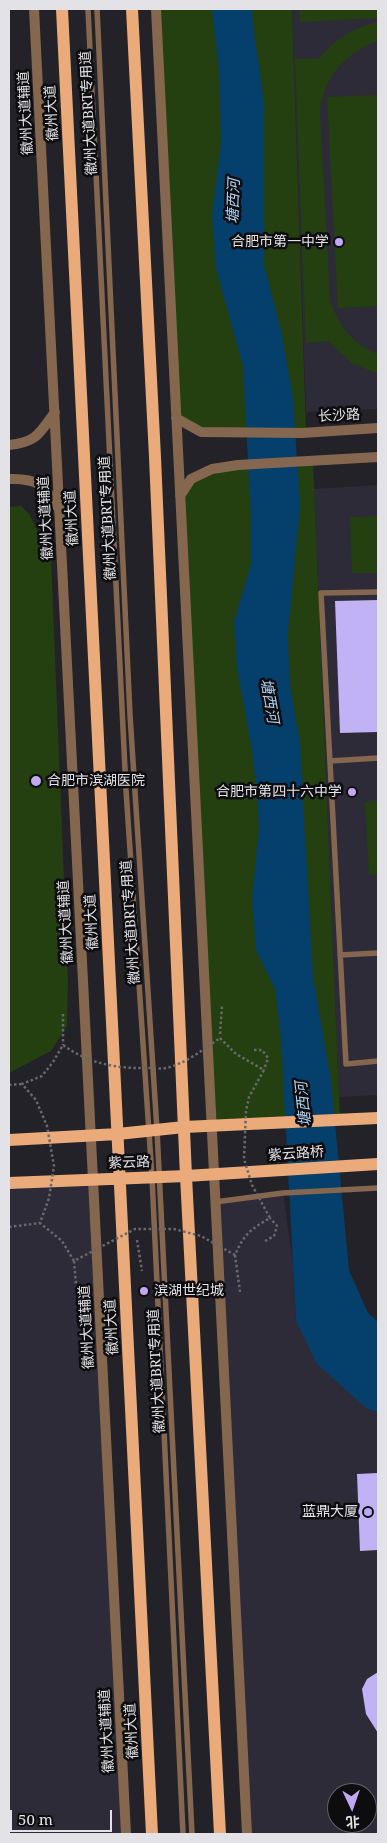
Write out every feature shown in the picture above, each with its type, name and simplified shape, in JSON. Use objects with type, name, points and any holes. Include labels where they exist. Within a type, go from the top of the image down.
[{"type":"main road","name":"徽州大道","points":[[62,9],[152,1834]]},
{"type":"main road","points":[[132,9],[155,457],[186,1176],[220,1834]]},
{"type":"main road","name":"紫云路","points":[[9,1140],[91,1136],[184,1128],[378,1118]]},
{"type":"main road","name":"紫云路桥","points":[[251,1172],[378,1164]]},
{"type":"main road","name":"紫云路","points":[[9,1183],[251,1172]]},
{"type":"street","name":"徽州大道辅道","points":[[34,9],[124,1831]]},
{"type":"street","points":[[156,9],[211,1127],[249,1833]]},
{"type":"street","points":[[9,445],[25,443],[39,435],[54,412]]},
{"type":"street","name":"长沙路","points":[[176,418],[201,432],[302,433],[378,428]]},
{"type":"street","points":[[180,496],[190,479],[212,469],[238,465],[378,457]]},
{"type":"street","points":[[9,479],[36,482],[48,492],[59,510]]},
{"type":"lane","name":"徽州大道BRT专用道","points":[[88,9],[126,790],[153,1131]]},
{"type":"lane","name":"徽州大道BRT专用道","points":[[97,9],[130,715],[192,1834]]},
{"type":"lane","points":[[378,592],[321,594],[346,1064],[378,1062]]},
{"type":"lane","points":[[330,761],[378,758]]},
{"type":"lane","points":[[340,955],[378,953]]},
{"type":"lane","name":"徽州大道BRT专用道","points":[[156,1177],[183,1834]]},
{"type":"lane","points":[[215,1202],[283,1194],[378,1188]]},
{"type":"path","points":[[222,1006],[220,1038],[236,1054],[264,1070]]},
{"type":"path","points":[[9,1085],[22,1084],[42,1076],[53,1062],[63,1045],[62,1014]]},
{"type":"path","points":[[63,1045],[75,1054],[100,1064],[132,1069],[166,1068],[192,1057],[220,1038]]},
{"type":"path","points":[[254,1050],[262,1050],[268,1058],[264,1070],[249,1097],[246,1111],[244,1159],[252,1185],[270,1218],[277,1226],[274,1236],[265,1241]]},
{"type":"path","points":[[22,1084],[36,1100],[47,1126],[54,1166],[49,1198],[40,1223]]},
{"type":"path","points":[[240,1292],[235,1255],[241,1242],[252,1228],[270,1218]]},
{"type":"path","points":[[9,1227],[40,1223],[62,1242],[74,1261],[77,1297]]},
{"type":"path","points":[[74,1261],[135,1229],[174,1229],[202,1236],[235,1255]]},
{"type":"path","points":[[135,1229],[142,1271]]},
{"type":"shaded area","name":"合肥市第一中学","points":[[292,9],[378,9],[378,409],[306,412]]},
{"type":"shaded area","name":"合肥市第四十六中学","points":[[378,485],[378,1095],[339,1097],[314,489]]},
{"type":"shaded area","points":[[93,1179],[125,1825],[120,1834],[9,1834],[9,1183]]},
{"type":"shaded area","points":[[283,1193],[293,1264],[296,1321],[366,1408],[378,1413],[378,1834],[251,1834],[215,1202]]},
{"type":"green space","points":[[156,9],[292,9],[306,432],[201,432],[176,418]]},
{"type":"green space","points":[[299,9],[378,9],[378,18],[300,22]]},
{"type":"green space","points":[[378,22],[378,41],[356,52],[338,68],[326,88],[320,112],[330,300],[342,326],[354,340],[361,346],[378,354],[378,374],[352,363],[328,341],[306,343],[295,59],[318,59],[345,35],[360,27]]},
{"type":"green space","points":[[378,95],[378,306],[338,308],[327,97]]},
{"type":"green space","points":[[313,461],[340,1120],[211,1127],[180,496],[191,479],[212,469]]},
{"type":"green space","name":"合肥市滨湖医院","points":[[21,506],[29,514],[51,557],[68,981],[67,1026],[51,1051],[9,1073],[9,507]]},
{"type":"green space","points":[[378,516],[378,573],[352,573],[350,517]]},
{"type":"green space","points":[[378,801],[378,874],[369,874],[365,802]]},
{"type":"water","name":"塘西河","points":[[212,9],[251,9],[264,103],[264,265],[281,330],[293,397],[300,507],[288,633],[290,687],[300,744],[313,977],[331,1080],[349,1270],[368,1313],[378,1322],[378,1413],[366,1408],[317,1364],[296,1321],[281,1038],[275,989],[256,950],[252,900],[259,828],[257,791],[237,667],[234,622],[251,564],[251,518],[243,366],[216,269],[212,216],[221,142],[219,70]]},
{"type":"building","points":[[378,600],[378,732],[340,733],[335,601]]},
{"type":"building","name":"蓝鼎大厦","points":[[378,1473],[378,1550],[360,1551],[357,1474]]},
{"type":"building","points":[[378,1672],[378,1733],[366,1714],[362,1689],[367,1679]]},
{"type":"place","name":"合肥市第一中学","points":[[339,242]]},
{"type":"place","name":"合肥市滨湖医院","points":[[36,781]]},
{"type":"place","name":"合肥市第四十六中学","points":[[352,792]]},
{"type":"place","name":"滨湖世纪城","points":[[144,1291]]},
{"type":"place","name":"蓝鼎大厦","points":[[368,1512]]}]
